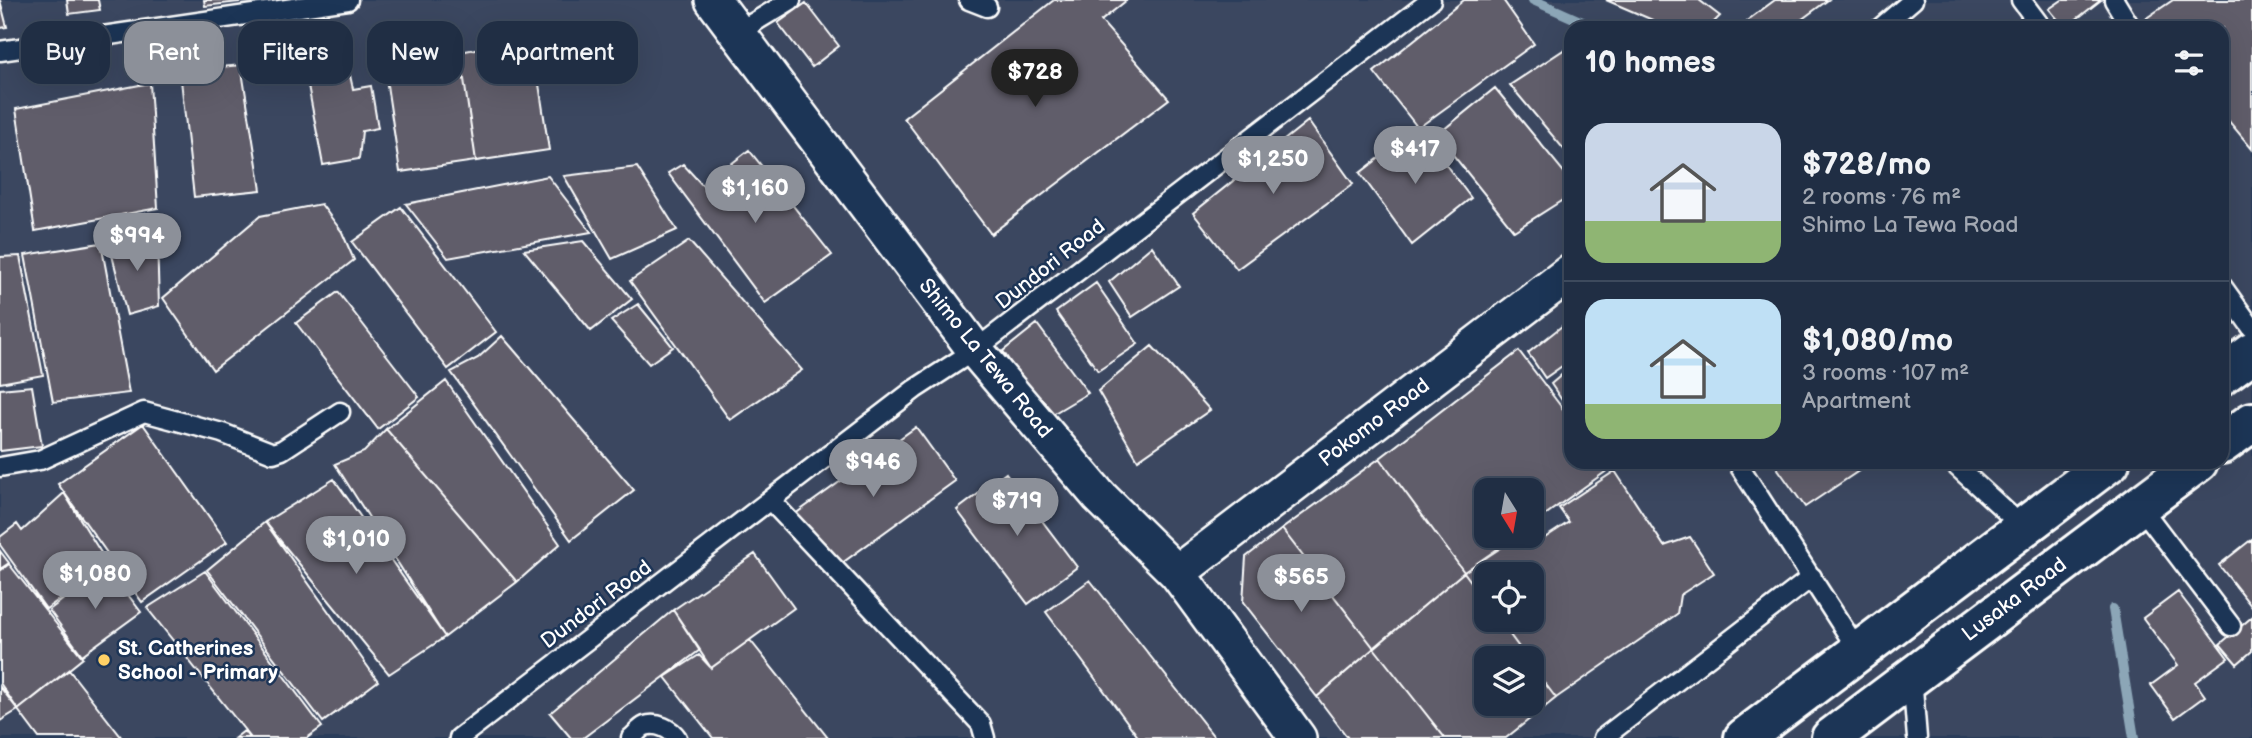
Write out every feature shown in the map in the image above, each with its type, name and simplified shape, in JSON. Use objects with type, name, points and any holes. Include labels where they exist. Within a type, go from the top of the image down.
[{"type":"main road","points":[[2229,370],[2252,353]]},
{"type":"main road","points":[[2229,439],[2252,422]]},
{"type":"main road","points":[[1744,738],[2101,469]]},
{"type":"main road","name":"Lusaka Road","points":[[1831,738],[2189,469]]},
{"type":"street","name":"Shimo La Tewa Road","points":[[713,0],[975,351],[1099,496],[1177,573],[1298,738]]},
{"type":"street","name":"Pokomo Road","points":[[1177,573],[1564,277]]},
{"type":"lane","points":[[0,51],[348,0]]},
{"type":"lane","points":[[738,32],[791,0]]},
{"type":"lane","points":[[969,0],[987,7]]},
{"type":"lane","name":"Dundori Road","points":[[459,738],[915,389],[975,351],[1431,0]]},
{"type":"lane","points":[[1888,21],[1913,0]]},
{"type":"lane","points":[[2021,0],[2037,21]]},
{"type":"lane","points":[[2113,0],[2126,21]]},
{"type":"lane","points":[[2229,296],[2252,328]]},
{"type":"lane","points":[[0,467],[40,460],[144,412],[222,433],[273,453],[282,450],[340,412]]},
{"type":"lane","points":[[1741,469],[1859,652]]},
{"type":"lane","points":[[1960,469],[2024,528]]},
{"type":"lane","points":[[770,500],[981,724],[985,738]]},
{"type":"lane","points":[[2140,506],[2231,626]]},
{"type":"lane","points":[[1603,738],[1812,577]]},
{"type":"lane","points":[[1912,676],[1917,738]]},
{"type":"lane","points":[[631,738],[646,726],[671,730],[677,738]]},
{"type":"shaded area","points":[[0,0],[2252,0],[2252,738],[0,738]]},
{"type":"building","points":[[0,0],[7,27],[0,28]]},
{"type":"building","points":[[67,0],[98,0],[100,10],[69,14]]},
{"type":"building","points":[[204,0],[256,0],[205,6]]},
{"type":"building","points":[[1054,0],[1127,0],[1101,21],[1169,99],[991,234],[904,118]]},
{"type":"building","points":[[1464,0],[1503,0],[1534,44],[1418,128],[1374,72]]},
{"type":"building","points":[[1606,0],[1699,0],[1720,16],[1715,21],[1655,21]]},
{"type":"building","points":[[1775,0],[1828,0],[1800,21],[1746,21]]},
{"type":"building","points":[[2062,0],[2101,0],[2074,21],[2059,21],[2049,9]]},
{"type":"building","points":[[2173,0],[2252,0],[2252,149],[2229,121],[2229,21],[2145,19]]},
{"type":"building","points":[[806,3],[839,46],[812,67],[778,23]]},
{"type":"building","points":[[477,49],[477,84],[539,84],[549,150],[476,161],[463,72],[463,51]]},
{"type":"building","points":[[1564,50],[1564,149],[1510,85]]},
{"type":"building","points":[[238,65],[238,84],[244,84],[261,190],[194,197],[181,84],[224,84],[224,67]]},
{"type":"building","points":[[463,72],[476,161],[400,172],[387,84],[463,84]]},
{"type":"building","points":[[150,84],[158,208],[35,231],[16,109]]},
{"type":"building","points":[[308,84],[352,84],[353,89],[371,86],[378,128],[362,131],[359,159],[323,165]]},
{"type":"building","points":[[1495,88],[1564,172],[1564,199],[1514,231],[1437,135]]},
{"type":"building","points":[[1308,121],[1353,184],[1237,269],[1193,213]]},
{"type":"building","points":[[1418,128],[1471,198],[1412,245],[1360,173]]},
{"type":"building","points":[[749,150],[832,255],[765,303],[668,173],[683,164],[703,186]]},
{"type":"building","points":[[637,167],[677,230],[612,259],[564,176]]},
{"type":"building","points":[[548,176],[591,232],[448,258],[406,204]]},
{"type":"building","points":[[321,204],[342,232],[354,260],[213,370],[163,298],[260,216]]},
{"type":"building","points":[[401,207],[496,332],[448,369],[352,242]]},
{"type":"building","points":[[157,238],[159,306],[127,315],[109,243]]},
{"type":"building","points":[[583,241],[632,299],[591,331],[524,250]]},
{"type":"building","points":[[689,241],[802,370],[730,420],[630,281]]},
{"type":"building","points":[[101,243],[129,393],[53,402],[25,255]]},
{"type":"building","points":[[1152,246],[1179,286],[1132,317],[1109,282]]},
{"type":"building","points":[[20,256],[43,375],[0,383],[0,257]]},
{"type":"building","points":[[1096,283],[1138,344],[1098,371],[1056,312]]},
{"type":"building","points":[[338,292],[419,397],[378,429],[296,323]]},
{"type":"building","points":[[638,304],[673,347],[649,364],[611,321]]},
{"type":"building","points":[[1037,324],[1088,393],[1046,418],[1003,351]]},
{"type":"building","points":[[1564,324],[1564,365],[1545,378],[1528,353]]},
{"type":"building","points":[[502,336],[634,490],[571,540],[451,372],[478,358]]},
{"type":"building","points":[[1152,346],[1210,410],[1138,460],[1098,391]]},
{"type":"building","points":[[1519,351],[1564,410],[1564,469],[1608,470],[1544,516],[1544,478],[1474,478],[1474,548],[1499,548],[1478,562],[1474,562],[1474,565],[1464,572],[1380,458]]},
{"type":"building","points":[[1564,373],[1564,403],[1551,384]]},
{"type":"building","points":[[446,381],[560,544],[517,582],[386,429]]},
{"type":"building","points":[[32,386],[42,446],[0,451],[0,389]]},
{"type":"building","points":[[143,424],[227,542],[142,602],[58,484]]},
{"type":"building","points":[[916,427],[955,481],[831,571],[791,517]]},
{"type":"building","points":[[386,429],[517,582],[445,637],[335,464],[364,452]]},
{"type":"building","points":[[1380,458],[1464,572],[1374,648],[1282,529]]},
{"type":"building","points":[[1778,469],[1862,469],[1805,507]]},
{"type":"building","points":[[1615,471],[1664,546],[1690,537],[1714,573],[1680,595],[1677,614],[1556,698],[1544,682],[1544,646],[1518,646],[1508,632],[1544,632],[1544,562],[1479,562],[1501,548],[1544,548],[1544,538],[1569,522],[1559,508]]},
{"type":"building","points":[[1006,473],[1077,567],[1028,604],[957,510]]},
{"type":"building","points":[[334,479],[445,637],[389,674],[265,522]]},
{"type":"building","points":[[64,493],[108,564],[46,609],[0,545],[0,537],[17,524],[22,531]]},
{"type":"building","points":[[265,522],[378,681],[323,722],[207,570]]},
{"type":"building","points":[[1282,529],[1374,648],[1317,697],[1243,602],[1246,557]]},
{"type":"building","points":[[2252,539],[2252,607],[2219,565]]},
{"type":"building","points":[[0,551],[9,563],[0,569]]},
{"type":"building","points":[[755,554],[794,608],[711,668],[673,610]]},
{"type":"building","points":[[9,564],[83,658],[18,710],[0,683],[0,571]]},
{"type":"building","points":[[1474,565],[1474,586],[1464,572]]},
{"type":"building","points":[[107,567],[141,612],[82,655],[49,610]]},
{"type":"building","points":[[205,571],[322,727],[307,738],[251,738],[147,608]]},
{"type":"building","points":[[1464,572],[1474,586],[1474,632],[1508,632],[1518,646],[1474,646],[1474,716],[1534,716],[1506,738],[1445,738],[1374,648]]},
{"type":"building","points":[[1090,580],[1215,738],[1139,738],[1046,612]]},
{"type":"building","points":[[2178,592],[2228,658],[2195,682],[2205,696],[2175,718],[2151,685],[2178,665],[2143,618]]},
{"type":"building","points":[[673,610],[700,650],[583,738],[571,738],[550,713]]},
{"type":"building","points":[[2252,617],[2252,651],[2237,664],[2220,644]]},
{"type":"building","points":[[750,640],[828,738],[713,738],[665,677],[699,655],[711,668]]},
{"type":"building","points":[[1374,648],[1445,738],[1348,738],[1317,697]]},
{"type":"building","points":[[69,670],[122,738],[39,738],[18,710]]},
{"type":"building","points":[[1544,682],[1556,698],[1544,708]]},
{"type":"building","points":[[0,687],[18,710],[0,721]]},
{"type":"building","points":[[244,731],[249,738],[235,738]]},
{"type":"waterway","points":[[1533,0],[1580,21]]},
{"type":"waterway","points":[[2113,609],[2134,738]]},
{"type":"place","name":"St. Catherines School - Primary","points":[[104,660]]}]
